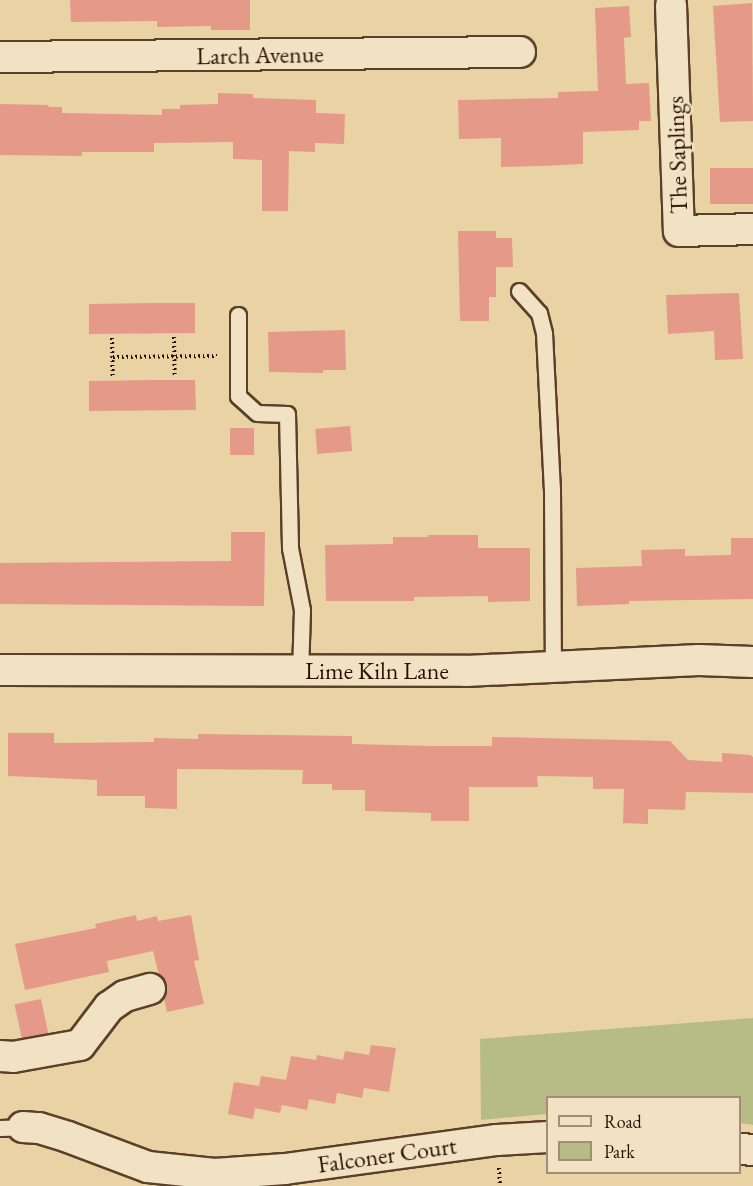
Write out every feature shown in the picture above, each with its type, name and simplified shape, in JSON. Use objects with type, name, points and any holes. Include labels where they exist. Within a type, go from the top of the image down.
[{"type":"street","name":"The Saplings","points":[[671,2],[680,231],[753,229]]},
{"type":"street","name":"Larch Avenue","points":[[0,57],[520,52]]},
{"type":"street","name":"Lime Kiln Lane","points":[[0,670],[300,672],[553,667],[699,660],[753,662]]},
{"type":"street","points":[[0,1056],[12,1057],[80,1045],[108,1007],[125,996],[150,989]]},
{"type":"street","name":"Falconer Court","points":[[12,1128],[39,1128],[68,1137],[145,1176],[285,1169],[538,1137]]},
{"type":"lane","points":[[519,291],[539,313],[544,333],[552,489],[553,667]]},
{"type":"lane","points":[[238,315],[238,396],[257,413],[287,414],[290,548],[302,610],[300,672]]},
{"type":"path","points":[[174,337],[175,376]]},
{"type":"path","points":[[112,338],[113,377]]},
{"type":"path","points":[[113,357],[238,356]]},
{"type":"green space","points":[[753,1018],[753,1125],[741,1123],[741,1096],[546,1096],[546,1114],[481,1120],[480,1039]]},
{"type":"building","points":[[70,0],[250,0],[250,30],[211,30],[211,26],[157,27],[157,21],[71,22]]},
{"type":"building","points":[[752,3],[753,121],[720,122],[713,6]]},
{"type":"building","points":[[629,6],[631,37],[624,38],[626,84],[649,83],[651,121],[639,121],[639,130],[583,132],[583,164],[501,167],[501,138],[459,139],[458,100],[558,98],[558,92],[598,91],[595,8]]},
{"type":"building","points":[[218,93],[253,94],[253,98],[316,100],[316,113],[345,114],[344,144],[315,143],[315,152],[289,151],[288,211],[262,211],[262,160],[233,159],[233,142],[154,143],[154,152],[82,152],[82,156],[0,155],[0,104],[62,107],[62,113],[162,115],[162,109],[180,109],[180,105],[218,104]]},
{"type":"building","points":[[710,168],[753,168],[753,204],[710,204]]},
{"type":"building","points":[[458,231],[496,231],[496,238],[512,238],[513,267],[496,267],[496,297],[489,297],[489,321],[460,321]]},
{"type":"building","points":[[739,293],[743,359],[715,360],[714,331],[668,334],[666,295]]},
{"type":"building","points":[[195,303],[195,333],[89,334],[89,304]]},
{"type":"building","points":[[345,330],[346,370],[323,370],[323,373],[269,372],[268,332]]},
{"type":"building","points":[[195,380],[196,410],[89,411],[89,381]]},
{"type":"building","points":[[350,426],[352,451],[317,454],[315,429]]},
{"type":"building","points":[[230,428],[254,428],[254,455],[230,455]]},
{"type":"building","points":[[231,532],[265,532],[264,606],[0,604],[0,563],[231,561]]},
{"type":"building","points":[[428,535],[478,535],[478,548],[530,548],[530,601],[488,602],[488,596],[414,597],[414,601],[326,601],[325,545],[393,544],[393,537],[428,537]]},
{"type":"building","points":[[731,538],[753,538],[753,599],[629,601],[629,604],[577,606],[576,568],[642,566],[641,550],[685,549],[685,556],[731,555]]},
{"type":"building","points":[[8,733],[54,733],[54,743],[154,742],[154,738],[198,739],[198,734],[352,736],[352,744],[431,746],[492,746],[492,737],[670,741],[688,760],[722,762],[722,753],[750,755],[753,757],[753,793],[686,792],[685,810],[648,809],[648,824],[623,823],[624,789],[593,789],[593,777],[537,776],[538,787],[469,787],[469,821],[431,821],[431,813],[365,811],[365,790],[332,790],[332,784],[302,784],[303,770],[177,769],[177,809],[145,808],[145,796],[97,796],[97,780],[8,776]]},
{"type":"building","points":[[136,915],[137,921],[157,916],[158,921],[191,915],[199,960],[194,961],[204,1004],[167,1012],[164,998],[167,985],[159,975],[153,951],[107,961],[109,972],[25,990],[15,944],[96,928],[95,924]]},
{"type":"building","points":[[41,999],[48,1033],[22,1039],[15,1005]]},
{"type":"building","points":[[371,1045],[396,1048],[389,1092],[364,1088],[362,1098],[337,1093],[335,1104],[309,1099],[307,1110],[282,1105],[280,1113],[255,1108],[253,1119],[228,1114],[234,1082],[259,1086],[261,1076],[286,1080],[291,1056],[316,1060],[317,1055],[343,1060],[345,1051],[369,1055]]}]
